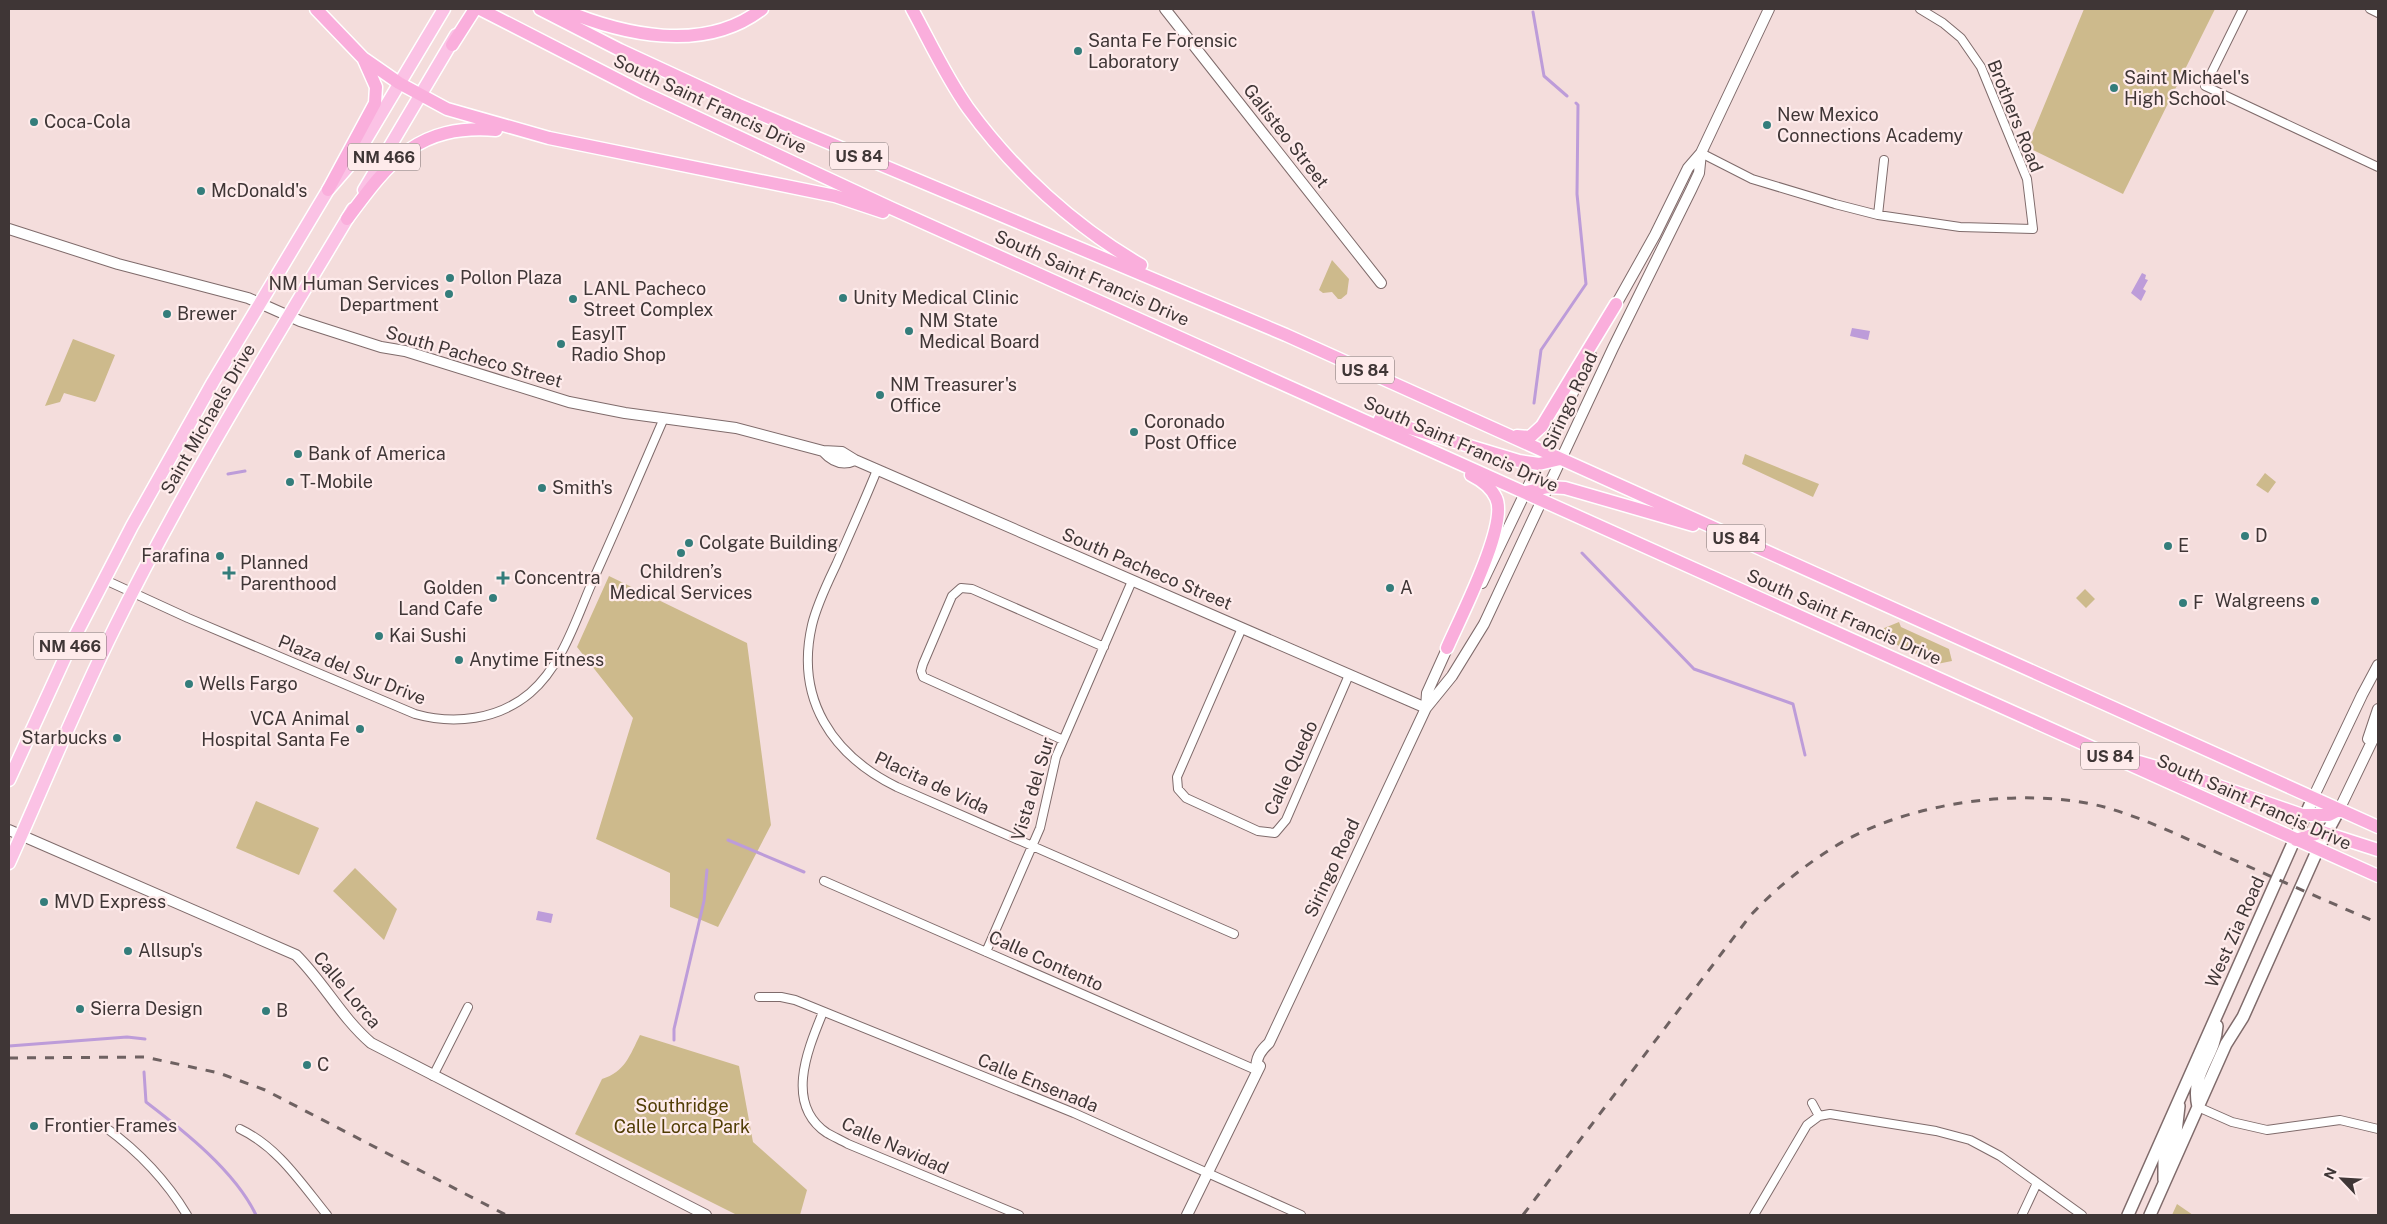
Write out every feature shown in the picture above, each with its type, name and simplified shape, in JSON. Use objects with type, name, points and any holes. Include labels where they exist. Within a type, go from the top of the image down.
[{"type":"highway","points":[[316,9],[363,58],[421,96],[459,114],[549,138],[835,196],[958,238]]},
{"type":"highway","points":[[452,45],[476,9]]},
{"type":"highway","name":"South Saint Francis Drive","points":[[480,9],[704,122],[958,238],[1526,492],[1880,654],[2378,876]]},
{"type":"highway","name":"South Saint Francis Drive","points":[[540,9],[645,62],[782,124],[1184,291],[1545,451],[2378,828]]},
{"type":"highway","points":[[561,9],[604,25],[665,36],[687,36],[706,34],[737,24],[762,9]]},
{"type":"highway","points":[[912,9],[967,107],[1028,178],[1101,239],[1184,291]]},
{"type":"highway","points":[[328,190],[375,103],[376,86],[363,58]]},
{"type":"highway","points":[[347,219],[392,162],[410,148],[437,135],[480,129],[549,138]]},
{"type":"highway","points":[[1506,434],[1530,437],[1542,426],[1616,304]]},
{"type":"highway","points":[[1318,399],[1443,440],[1519,461],[1539,464],[1556,462],[1560,459]]},
{"type":"highway","points":[[1401,436],[1480,480],[1488,486],[1496,498],[1499,516],[1489,551],[1447,648]]},
{"type":"highway","points":[[1526,492],[1548,486],[1565,488],[1734,537]]},
{"type":"highway","points":[[2093,748],[2201,780],[2306,816],[2329,815],[2339,810]]},
{"type":"highway","points":[[2296,840],[2317,832],[2328,833],[2378,850]]},
{"type":"main road","name":"Saint Michaels Drive","points":[[9,780],[73,640],[174,450],[328,190],[352,160],[444,9]]},
{"type":"main road","name":"Saint Michaels Drive","points":[[9,863],[82,696],[132,594],[199,469],[452,45],[470,9]]},
{"type":"main road","name":"West Zia Road","points":[[2128,1215],[2313,798]]},
{"type":"main road","points":[[2150,1215],[2226,1044],[2243,1017],[2318,849],[2339,810]]},
{"type":"main road","points":[[2198,1107],[2195,1088],[2216,1036],[2216,1016]]},
{"type":"main road","points":[[2164,1182],[2164,1161],[2176,1132],[2180,1099]]},
{"type":"street","name":"Galisteo Street","points":[[1165,9],[1381,282]]},
{"type":"street","name":"Siringo Road","points":[[1187,1215],[1256,1070],[1256,1060],[1262,1049],[1269,1043],[1426,708],[1452,676],[1480,632],[1560,459],[1691,190],[1699,172],[1702,153],[1769,9]]},
{"type":"street","name":"Brothers Road","points":[[1878,215],[1960,227],[2033,229],[2026,180],[1981,67],[1961,38],[1943,23],[1920,9]]},
{"type":"street","points":[[2243,9],[2205,86],[2378,167]]},
{"type":"street","points":[[2370,9],[2378,13]]},
{"type":"street","name":"Siringo Road","points":[[1426,708],[1426,693],[1447,648],[1480,588],[1616,304],[1655,235],[1688,168],[1702,153]]},
{"type":"street","points":[[1702,153],[1752,178],[1835,204],[1878,215],[1884,160]]},
{"type":"street","name":"South Pacheco Street","points":[[9,229],[118,264],[248,298],[288,317],[381,347],[405,351],[569,402],[736,428],[773,436],[823,451],[838,462],[848,464],[855,460],[1426,708]]},
{"type":"street","name":"Plaza del Sur Drive","points":[[104,579],[132,594],[415,714],[432,718],[457,720],[479,717],[507,708],[530,693],[552,666],[570,634],[664,418]]},
{"type":"street","name":"Placita de Vida","points":[[877,470],[812,624],[808,662],[816,704],[836,742],[856,763],[896,787],[1234,934]]},
{"type":"street","name":"Vista del Sur","points":[[986,952],[1043,819],[1053,764],[1132,581]]},
{"type":"street","points":[[1063,740],[923,677],[921,671],[923,664],[944,613],[954,593],[961,588],[968,588],[1104,647]]},
{"type":"street","name":"Calle Quedo","points":[[1242,628],[1177,777],[1178,789],[1186,798],[1258,831],[1275,833],[1286,820],[1349,675]]},
{"type":"street","name":"West Zia Road","points":[[2313,798],[2378,665]]},
{"type":"street","points":[[2358,773],[2378,710]]},
{"type":"street","points":[[2339,810],[2378,729]]},
{"type":"street","name":"Calle Lorca","points":[[9,830],[296,955],[312,971],[356,1030],[378,1047],[706,1215]]},
{"type":"street","name":"Calle Contento","points":[[824,881],[1256,1070]]},
{"type":"street","name":"Calle Ensenada","points":[[759,997],[788,998],[824,1012],[1074,1113],[1301,1215]]},
{"type":"street","points":[[433,1076],[468,1007]]},
{"type":"street","name":"Calle Navidad","points":[[824,1012],[808,1049],[802,1078],[803,1096],[814,1121],[826,1132],[848,1144],[1019,1215]]},
{"type":"street","points":[[1812,1103],[1819,1116]]},
{"type":"street","points":[[2198,1107],[2232,1122],[2267,1130],[2340,1120],[2378,1129]]},
{"type":"street","points":[[1754,1215],[1804,1130],[1819,1116],[1836,1114],[1959,1137],[1990,1150],[2082,1215]]},
{"type":"street","points":[[105,1127],[148,1163],[172,1191],[187,1215]]},
{"type":"street","points":[[240,1129],[258,1138],[275,1153],[327,1215]]},
{"type":"street","points":[[2022,1215],[2038,1183]]},
{"type":"green space","name":"Saint Michael's High School","points":[[2084,9],[2215,9],[2123,194],[2027,147]]},
{"type":"green space","points":[[1332,260],[1349,279],[1347,294],[1341,299],[1338,299],[1332,292],[1323,293],[1319,290]]},
{"type":"green space","points":[[73,339],[115,355],[97,399],[95,402],[64,393],[60,402],[45,406]]},
{"type":"green space","points":[[1745,454],[1819,484],[1813,497],[1742,464]]},
{"type":"green space","points":[[2265,473],[2276,482],[2268,493],[2256,485]]},
{"type":"green space","points":[[609,576],[747,643],[771,825],[718,927],[670,907],[670,873],[596,839],[633,718],[577,647]]},
{"type":"green space","points":[[2085,589],[2095,599],[2086,608],[2076,598]]},
{"type":"green space","points":[[1899,622],[1901,627],[1949,649],[1952,661],[1937,664],[1872,633]]},
{"type":"green space","points":[[256,801],[319,828],[299,875],[236,848]]},
{"type":"green space","points":[[355,868],[397,909],[384,940],[333,891]]},
{"type":"green space","name":"Southridge Calle Lorca Park","points":[[640,1035],[739,1066],[753,1142],[807,1190],[800,1215],[737,1215],[575,1134],[602,1079],[616,1072],[626,1062]]},
{"type":"green space","points":[[2177,1204],[2193,1215],[2172,1215]]},
{"type":"shaded area","points":[[2142,273],[2146,275],[2145,279],[2148,280],[2143,289],[2146,291],[2141,301],[2131,293]]},
{"type":"shaded area","points":[[1852,328],[1870,331],[1868,340],[1850,336]]},
{"type":"shaded area","points":[[538,911],[553,914],[551,923],[536,920]]},
{"type":"waterway","points":[[1533,12],[1544,76],[1567,96]]},
{"type":"waterway","points":[[1534,403],[1541,350],[1586,284],[1577,194],[1578,105],[1576,103]]},
{"type":"waterway","points":[[228,474],[245,471]]},
{"type":"waterway","points":[[1582,553],[1694,669],[1793,704],[1805,755]]},
{"type":"waterway","points":[[728,840],[804,872]]},
{"type":"waterway","points":[[674,1040],[674,1029],[704,901],[707,870]]},
{"type":"waterway","points":[[9,1046],[127,1037],[145,1039]]},
{"type":"waterway","points":[[144,1072],[146,1102],[192,1139],[222,1168],[247,1199],[256,1215]]},
{"type":"railway","points":[[1523,1215],[1759,906],[1778,888],[1820,856],[1860,833],[1893,820],[1929,809],[2003,798],[2040,798],[2076,801],[2136,817],[2378,923]]},
{"type":"railway","points":[[9,1058],[145,1057],[219,1073],[265,1090],[506,1215]]},
{"type":"place","name":"Santa Fe Forensic Laboratory","points":[[1078,51]]},
{"type":"place","name":"Saint Michael's High School","points":[[2114,88]]},
{"type":"place","name":"Coca-Cola","points":[[34,122]]},
{"type":"place","name":"New Mexico Connections Academy","points":[[1767,125]]},
{"type":"place","name":"McDonald's","points":[[201,191]]},
{"type":"place","name":"Pollon Plaza","points":[[450,278]]},
{"type":"place","name":"NM Human Services Department","points":[[449,294]]},
{"type":"place","name":"Unity Medical Clinic","points":[[843,298]]},
{"type":"place","name":"LANL Pacheco Street Complex","points":[[573,299]]},
{"type":"place","name":"Brewer","points":[[167,314]]},
{"type":"place","name":"NM State Medical Board","points":[[909,331]]},
{"type":"place","name":"EasyIT Radio Shop","points":[[561,344]]},
{"type":"place","name":"NM Treasurer's Office","points":[[880,395]]},
{"type":"place","name":"Coronado Post Office","points":[[1134,432]]},
{"type":"place","name":"Bank of America","points":[[298,454]]},
{"type":"place","name":"T-Mobile","points":[[290,482]]},
{"type":"place","name":"Smith's","points":[[542,488]]},
{"type":"place","name":"D","points":[[2245,536]]},
{"type":"place","name":"Colgate Building","points":[[689,543]]},
{"type":"place","name":"E","points":[[2168,546]]},
{"type":"place","name":"Children’s Medical Services","points":[[681,553]]},
{"type":"place","name":"Farafina","points":[[220,556]]},
{"type":"place","name":"Planned Parenthood","points":[[229,573]]},
{"type":"place","name":"Concentra","points":[[503,578]]},
{"type":"place","name":"A","points":[[1390,588]]},
{"type":"place","name":"Golden Land Cafe","points":[[493,598]]},
{"type":"place","name":"Walgreens","points":[[2315,601]]},
{"type":"place","name":"F","points":[[2183,603]]},
{"type":"place","name":"Kai Sushi","points":[[379,636]]},
{"type":"place","name":"Anytime Fitness","points":[[459,660]]},
{"type":"place","name":"Wells Fargo","points":[[189,684]]},
{"type":"place","name":"VCA Animal Hospital Santa Fe","points":[[360,729]]},
{"type":"place","name":"Starbucks","points":[[117,738]]},
{"type":"place","name":"MVD Express","points":[[44,902]]},
{"type":"place","name":"Allsup's","points":[[128,951]]},
{"type":"place","name":"Sierra Design","points":[[80,1009]]},
{"type":"place","name":"B","points":[[266,1011]]},
{"type":"place","name":"C","points":[[307,1065]]},
{"type":"place","name":"Frontier Frames","points":[[34,1126]]}]
